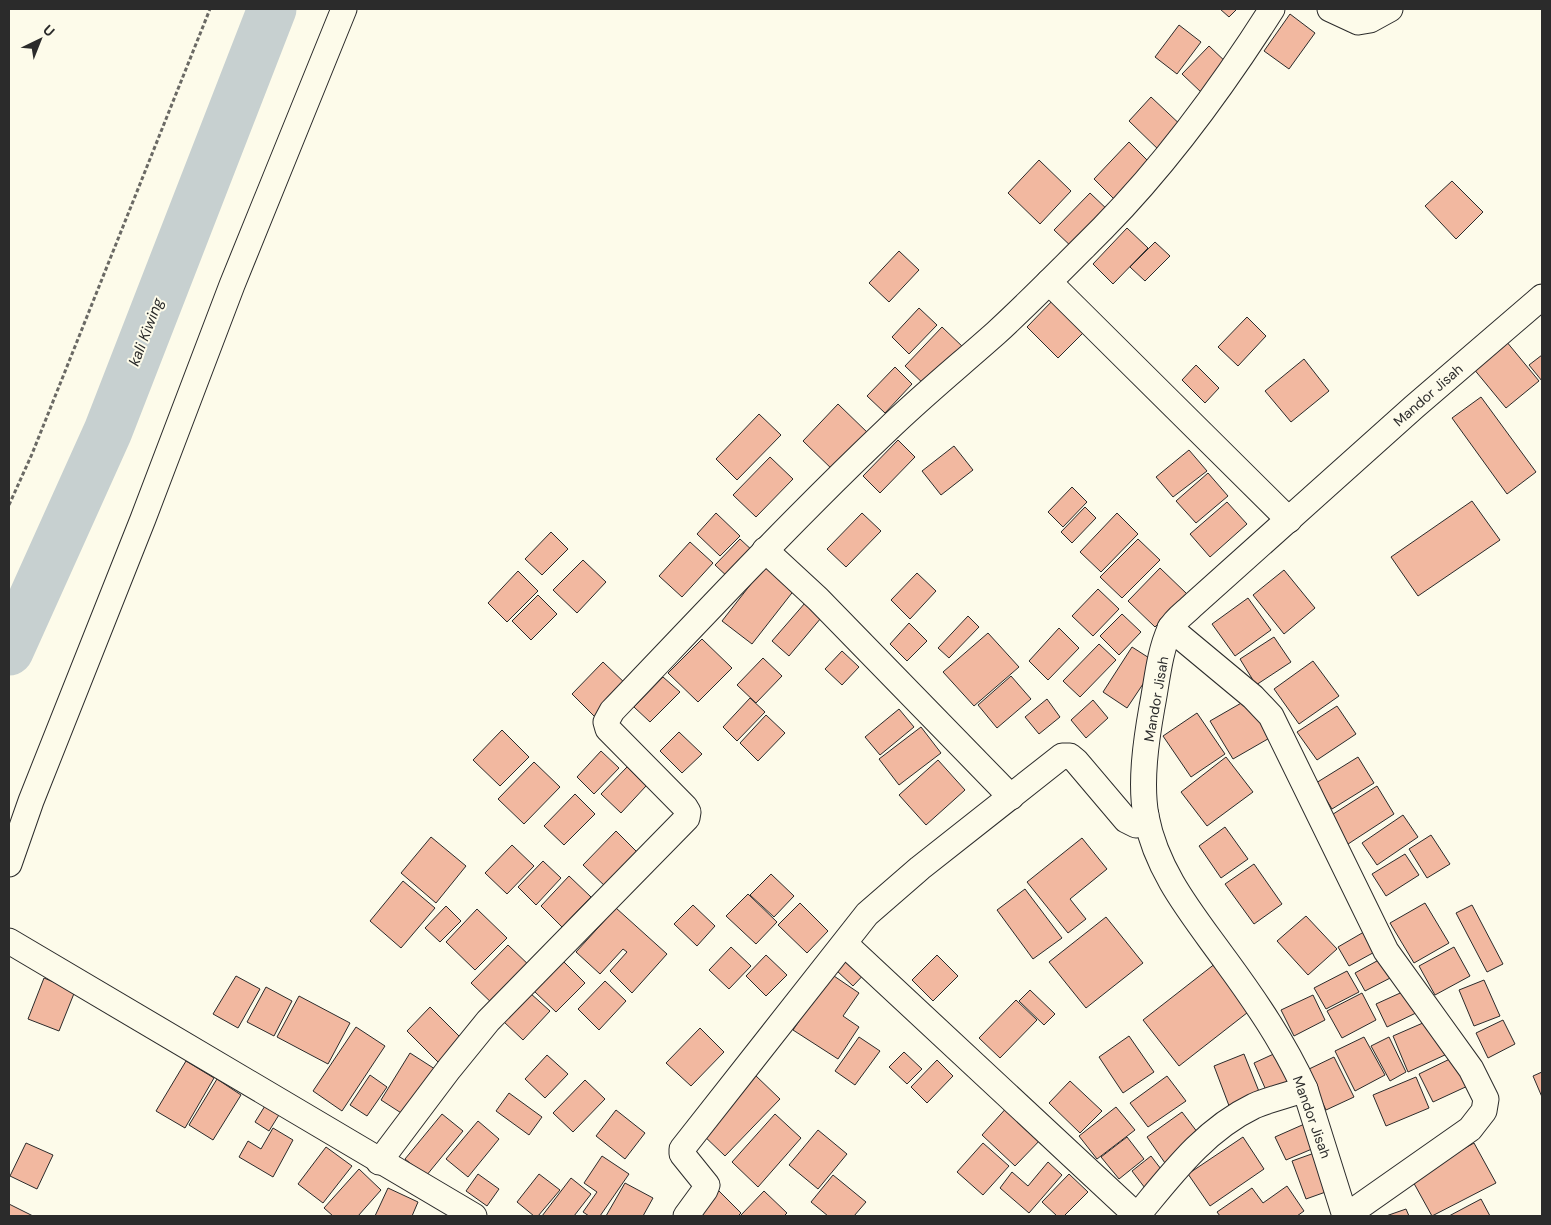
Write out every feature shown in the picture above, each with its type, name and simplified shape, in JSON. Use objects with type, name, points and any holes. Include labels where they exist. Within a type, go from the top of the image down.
[{"type":"street","points":[[9,864],[31,801],[143,519],[232,285],[344,9]]},
{"type":"street","points":[[379,1162],[449,1068],[488,1021],[685,822],[688,815],[687,809],[608,729],[607,718],[612,711],[801,512],[890,427],[1049,282],[1105,226],[1155,172],[1238,60],[1272,9]]},
{"type":"street","points":[[1330,9],[1358,22],[1370,20],[1390,9]]},
{"type":"street","points":[[1049,282],[1289,520]]},
{"type":"street","name":"Mandor Jisah","points":[[1346,1216],[1305,1090],[1274,1030],[1174,888],[1157,854],[1146,815],[1144,791],[1149,726],[1159,669],[1170,628],[1408,413],[1542,297]]},
{"type":"street","points":[[765,550],[818,599],[1011,796]]},
{"type":"street","points":[[1170,628],[1253,697],[1276,724],[1363,909],[1386,951],[1471,1069],[1486,1099],[1484,1112],[1470,1129],[1346,1216]]},
{"type":"street","points":[[686,1216],[706,1190],[707,1184],[682,1154],[682,1149],[867,914],[920,868],[1062,756],[1070,756],[1076,761],[1126,820],[1136,825],[1146,815]]},
{"type":"street","points":[[9,941],[379,1162],[474,1216]]},
{"type":"street","points":[[845,944],[1137,1216],[1185,1157],[1222,1126],[1256,1105],[1305,1090]]},
{"type":"path","points":[[9,505],[32,454],[210,9]]},
{"type":"building","points":[[1220,9],[1237,9],[1229,17]]},
{"type":"building","points":[[1290,14],[1315,33],[1289,69],[1264,51]]},
{"type":"building","points":[[1179,25],[1201,42],[1177,74],[1155,57]]},
{"type":"building","points":[[1209,46],[1229,65],[1202,93],[1182,74]]},
{"type":"building","points":[[1151,97],[1185,129],[1162,153],[1129,121]]},
{"type":"building","points":[[1129,142],[1152,165],[1117,202],[1094,179]]},
{"type":"building","points":[[1039,160],[1071,191],[1040,224],[1008,193]]},
{"type":"building","points":[[1452,181],[1483,212],[1456,239],[1425,206]]},
{"type":"building","points":[[1090,193],[1111,213],[1075,250],[1054,230]]},
{"type":"building","points":[[1127,228],[1148,248],[1113,284],[1093,264]]},
{"type":"building","points":[[1155,242],[1170,256],[1145,281],[1130,267]]},
{"type":"building","points":[[899,251],[919,270],[889,302],[869,283]]},
{"type":"building","points":[[1055,298],[1087,329],[1058,358],[1027,327]]},
{"type":"building","points":[[919,308],[937,325],[909,354],[892,337]]},
{"type":"building","points":[[1247,317],[1266,336],[1238,366],[1218,347]]},
{"type":"building","points":[[942,327],[965,349],[928,388],[905,366]]},
{"type":"building","points":[[1506,341],[1539,381],[1506,408],[1473,368]]},
{"type":"building","points":[[1542,355],[1542,381],[1529,365]]},
{"type":"building","points":[[1304,359],[1329,391],[1291,422],[1265,391]]},
{"type":"building","points":[[1196,365],[1219,388],[1205,403],[1182,380]]},
{"type":"building","points":[[895,367],[912,384],[885,413],[867,396]]},
{"type":"building","points":[[1481,397],[1536,472],[1507,494],[1452,418]]},
{"type":"building","points":[[838,404],[870,435],[835,472],[803,441]]},
{"type":"building","points":[[759,414],[781,435],[737,480],[716,459]]},
{"type":"building","points":[[898,440],[915,457],[880,493],[863,476]]},
{"type":"building","points":[[954,446],[973,470],[941,495],[922,471]]},
{"type":"building","points":[[1189,450],[1207,471],[1173,497],[1156,477]]},
{"type":"building","points":[[770,457],[793,479],[756,517],[733,495]]},
{"type":"building","points":[[1208,473],[1228,496],[1196,523],[1176,501]]},
{"type":"building","points":[[1072,487],[1087,502],[1063,527],[1048,512]]},
{"type":"building","points":[[1472,501],[1500,540],[1418,596],[1391,557]]},
{"type":"building","points":[[1227,502],[1247,524],[1210,557],[1190,534]]},
{"type":"building","points":[[1085,507],[1096,518],[1072,543],[1061,532]]},
{"type":"building","points":[[716,513],[740,536],[720,556],[697,534]]},
{"type":"building","points":[[862,513],[881,531],[846,567],[827,549]]},
{"type":"building","points":[[1117,513],[1138,534],[1101,572],[1080,552]]},
{"type":"building","points":[[551,532],[568,549],[542,575],[525,559]]},
{"type":"building","points":[[740,539],[755,553],[730,579],[715,565]]},
{"type":"building","points":[[1138,539],[1160,560],[1122,598],[1100,577]]},
{"type":"building","points":[[690,542],[713,563],[682,597],[659,576]]},
{"type":"building","points":[[583,560],[606,582],[577,613],[553,590]]},
{"type":"building","points":[[765,566],[795,589],[752,644],[722,621]]},
{"type":"building","points":[[1160,568],[1187,594],[1155,627],[1128,601]]},
{"type":"building","points":[[1284,570],[1315,608],[1284,634],[1253,595]]},
{"type":"building","points":[[518,571],[538,591],[507,622],[488,603]]},
{"type":"building","points":[[917,573],[936,591],[910,619],[891,600]]},
{"type":"building","points":[[1098,589],[1119,609],[1093,636],[1072,616]]},
{"type":"building","points":[[538,595],[557,614],[531,640],[512,621]]},
{"type":"building","points":[[1248,598],[1271,630],[1235,656],[1212,624]]},
{"type":"building","points":[[805,603],[821,618],[789,656],[772,641]]},
{"type":"building","points":[[1122,614],[1141,632],[1119,655],[1100,636]]},
{"type":"building","points":[[968,616],[979,627],[949,658],[938,648]]},
{"type":"building","points":[[909,623],[927,641],[907,661],[890,644]]},
{"type":"building","points":[[1059,628],[1079,648],[1048,680],[1029,661]]},
{"type":"building","points":[[988,633],[1019,667],[974,706],[943,672]]},
{"type":"building","points":[[1274,637],[1291,662],[1256,685],[1240,659]]},
{"type":"building","points":[[702,639],[732,668],[698,702],[668,673]]},
{"type":"building","points":[[1099,644],[1116,660],[1080,697],[1063,681]]},
{"type":"building","points":[[1132,647],[1157,663],[1127,708],[1103,692]]},
{"type":"building","points":[[842,651],[859,667],[842,685],[825,669]]},
{"type":"building","points":[[763,658],[782,676],[756,703],[737,685]]},
{"type":"building","points":[[1313,661],[1339,696],[1299,724],[1274,689]]},
{"type":"building","points":[[603,662],[629,687],[597,719],[572,694]]},
{"type":"building","points":[[1011,676],[1031,699],[997,728],[978,705]]},
{"type":"building","points":[[663,677],[680,692],[650,722],[634,707]]},
{"type":"building","points":[[750,698],[765,712],[737,741],[723,727]]},
{"type":"building","points":[[1250,698],[1273,736],[1233,759],[1210,721]]},
{"type":"building","points":[[1047,699],[1060,717],[1039,734],[1025,717]]},
{"type":"building","points":[[1093,700],[1108,718],[1086,738],[1071,720]]},
{"type":"building","points":[[1337,706],[1356,734],[1317,760],[1297,732]]},
{"type":"building","points":[[899,709],[914,727],[880,755],[865,737]]},
{"type":"building","points":[[1197,713],[1225,754],[1191,777],[1163,736]]},
{"type":"building","points":[[766,715],[785,733],[758,761],[740,743]]},
{"type":"building","points":[[921,727],[941,753],[899,785],[879,759]]},
{"type":"building","points":[[502,730],[529,757],[500,786],[473,760]]},
{"type":"building","points":[[679,732],[702,754],[682,773],[660,751]]},
{"type":"building","points":[[601,751],[619,768],[594,794],[577,777]]},
{"type":"building","points":[[1226,757],[1253,792],[1207,826],[1181,792]]},
{"type":"building","points":[[1358,757],[1374,783],[1332,809],[1316,783]]},
{"type":"building","points":[[938,760],[965,790],[926,825],[899,795]]},
{"type":"building","points":[[534,762],[560,787],[524,824],[498,799]]},
{"type":"building","points":[[627,767],[646,786],[621,813],[601,794]]},
{"type":"building","points":[[1377,786],[1394,814],[1345,846],[1327,818]]},
{"type":"building","points":[[575,794],[595,814],[564,845],[544,826]]},
{"type":"building","points":[[1403,815],[1418,837],[1377,865],[1362,843]]},
{"type":"building","points":[[1225,827],[1248,859],[1221,878],[1199,846]]},
{"type":"building","points":[[616,831],[641,856],[608,889],[583,865]]},
{"type":"building","points":[[1431,835],[1450,864],[1427,878],[1409,849]]},
{"type":"building","points":[[431,837],[466,866],[436,903],[401,873]]},
{"type":"building","points":[[1082,838],[1107,869],[1070,899],[1086,919],[1068,933],[1027,882]]},
{"type":"building","points":[[512,845],[534,866],[507,894],[485,873]]},
{"type":"building","points":[[1405,854],[1419,875],[1386,896],[1372,874]]},
{"type":"building","points":[[543,861],[561,878],[536,905],[518,887]]},
{"type":"building","points":[[1254,864],[1282,904],[1254,924],[1225,884]]},
{"type":"building","points":[[771,874],[794,896],[774,917],[750,895]]},
{"type":"building","points":[[569,876],[591,897],[562,927],[541,906]]},
{"type":"building","points":[[403,881],[435,908],[401,948],[370,921]]},
{"type":"building","points":[[1025,889],[1062,938],[1033,959],[997,910]]},
{"type":"building","points":[[748,894],[777,922],[756,944],[726,916]]},
{"type":"building","points":[[800,903],[828,931],[807,953],[778,925]]},
{"type":"building","points":[[1425,903],[1449,943],[1414,963],[1390,923]]},
{"type":"building","points":[[693,905],[715,926],[697,946],[674,924]]},
{"type":"building","points":[[1472,905],[1503,964],[1487,972],[1456,913]]},
{"type":"building","points":[[446,906],[461,921],[440,942],[425,928]]},
{"type":"building","points":[[616,908],[667,954],[632,993],[610,971],[627,952],[623,949],[600,974],[576,952]]},
{"type":"building","points":[[477,909],[507,938],[475,970],[446,942]]},
{"type":"building","points":[[1306,916],[1337,949],[1308,975],[1277,941]]},
{"type":"building","points":[[1106,917],[1143,963],[1086,1008],[1049,962]]},
{"type":"building","points":[[1369,929],[1380,949],[1349,966],[1338,947]]},
{"type":"building","points":[[508,945],[533,969],[496,1007],[471,983]]},
{"type":"building","points":[[731,947],[751,966],[729,989],[709,970]]},
{"type":"building","points":[[1454,947],[1470,976],[1435,995],[1419,966]]},
{"type":"building","points":[[852,953],[869,969],[853,986],[836,970]]},
{"type":"building","points":[[766,955],[787,975],[766,996],[746,976]]},
{"type":"building","points":[[937,955],[958,976],[933,1001],[912,980]]},
{"type":"building","points":[[1386,956],[1396,975],[1365,991],[1355,973]]},
{"type":"building","points":[[563,961],[585,983],[556,1012],[534,991]]},
{"type":"building","points":[[1216,963],[1252,1009],[1179,1066],[1143,1020]]},
{"type":"building","points":[[1347,971],[1359,992],[1326,1009],[1314,988]]},
{"type":"building","points":[[831,974],[859,993],[843,1016],[859,1027],[838,1059],[793,1030]]},
{"type":"building","points":[[236,976],[260,989],[238,1028],[213,1014]]},
{"type":"building","points":[[44,978],[75,991],[59,1031],[28,1019]]},
{"type":"building","points":[[1484,980],[1500,1016],[1474,1026],[1459,990]]},
{"type":"building","points":[[605,981],[626,1001],[599,1030],[578,1009]]},
{"type":"building","points":[[266,987],[292,1001],[274,1036],[247,1022]]},
{"type":"building","points":[[1409,989],[1420,1011],[1387,1027],[1376,1004]]},
{"type":"building","points":[[1030,990],[1055,1014],[1044,1025],[1019,1001]]},
{"type":"building","points":[[530,993],[550,1011],[523,1040],[503,1021]]},
{"type":"building","points":[[1362,993],[1376,1020],[1342,1038],[1327,1011]]},
{"type":"building","points":[[1313,995],[1325,1020],[1294,1036],[1281,1010]]},
{"type":"building","points":[[299,996],[350,1023],[328,1064],[277,1037]]},
{"type":"building","points":[[1016,1000],[1037,1020],[1000,1058],[979,1038]]},
{"type":"building","points":[[430,1007],[462,1039],[439,1063],[407,1031]]},
{"type":"building","points":[[1432,1019],[1447,1054],[1408,1072],[1393,1036]]},
{"type":"building","points":[[1503,1020],[1515,1044],[1488,1058],[1476,1033]]},
{"type":"building","points":[[356,1027],[385,1046],[342,1111],[313,1091]]},
{"type":"building","points":[[700,1028],[724,1052],[691,1086],[666,1063]]},
{"type":"building","points":[[1129,1036],[1154,1072],[1123,1093],[1099,1057]]},
{"type":"building","points":[[859,1037],[880,1051],[855,1085],[835,1071]]},
{"type":"building","points":[[1364,1037],[1385,1075],[1355,1091],[1335,1051]]},
{"type":"building","points":[[1389,1037],[1406,1072],[1390,1081],[1371,1046]]},
{"type":"building","points":[[904,1052],[922,1069],[907,1084],[889,1067]]},
{"type":"building","points":[[1278,1052],[1293,1086],[1269,1097],[1254,1063]]},
{"type":"building","points":[[410,1053],[438,1071],[409,1118],[381,1100]]},
{"type":"building","points":[[1244,1054],[1262,1099],[1231,1111],[1214,1066]]},
{"type":"building","points":[[547,1055],[568,1074],[545,1098],[525,1079]]},
{"type":"building","points":[[1458,1055],[1472,1084],[1433,1102],[1419,1074]]},
{"type":"building","points":[[1334,1057],[1354,1097],[1326,1110],[1307,1070]]},
{"type":"building","points":[[937,1060],[953,1076],[927,1103],[911,1087]]},
{"type":"building","points":[[186,1061],[214,1078],[185,1128],[156,1111]]},
{"type":"building","points":[[1542,1072],[1542,1097],[1533,1076]]},
{"type":"building","points":[[370,1075],[387,1087],[367,1116],[350,1105]]},
{"type":"building","points":[[755,1075],[780,1099],[725,1156],[700,1132]]},
{"type":"building","points":[[1167,1076],[1186,1101],[1148,1127],[1130,1103]]},
{"type":"building","points":[[1416,1077],[1429,1108],[1386,1126],[1373,1095]]},
{"type":"building","points":[[217,1079],[241,1095],[213,1140],[189,1125]]},
{"type":"building","points":[[585,1080],[605,1099],[573,1132],[553,1113]]},
{"type":"building","points":[[1070,1081],[1102,1111],[1080,1133],[1049,1103]]},
{"type":"building","points":[[509,1093],[542,1117],[529,1135],[496,1111]]},
{"type":"building","points":[[268,1101],[282,1110],[269,1131],[255,1122]]},
{"type":"building","points":[[1010,1104],[1044,1136],[1015,1166],[982,1135]]},
{"type":"building","points":[[1116,1107],[1135,1130],[1097,1159],[1079,1136]]},
{"type":"building","points":[[616,1110],[645,1133],[625,1159],[596,1136]]},
{"type":"building","points":[[1182,1112],[1201,1137],[1165,1163],[1147,1137]]},
{"type":"building","points":[[442,1114],[463,1131],[426,1176],[405,1159]]},
{"type":"building","points":[[775,1114],[801,1138],[758,1187],[732,1162]]},
{"type":"building","points":[[478,1121],[499,1139],[468,1177],[446,1159]]},
{"type":"building","points":[[1309,1122],[1319,1146],[1286,1160],[1275,1137]]},
{"type":"building","points":[[273,1128],[293,1140],[273,1177],[239,1157],[248,1141],[261,1149]]},
{"type":"building","points":[[818,1130],[847,1154],[818,1189],[789,1165]]},
{"type":"building","points":[[1127,1137],[1144,1159],[1119,1179],[1101,1157]]},
{"type":"building","points":[[1243,1137],[1264,1169],[1210,1206],[1188,1174]]},
{"type":"building","points":[[26,1143],[53,1155],[37,1189],[10,1176]]},
{"type":"building","points":[[983,1143],[1009,1166],[983,1195],[957,1172]]},
{"type":"building","points":[[1474,1143],[1496,1183],[1432,1216],[1411,1178]]},
{"type":"building","points":[[326,1147],[352,1166],[323,1203],[298,1184]]},
{"type":"building","points":[[1320,1151],[1334,1189],[1306,1199],[1292,1161]]},
{"type":"building","points":[[602,1156],[629,1174],[600,1216],[589,1216],[583,1212],[597,1192],[584,1183]]},
{"type":"building","points":[[1151,1156],[1164,1173],[1145,1188],[1132,1171]]},
{"type":"building","points":[[1048,1162],[1062,1175],[1029,1213],[1000,1188],[1012,1172],[1028,1186]]},
{"type":"building","points":[[359,1169],[381,1190],[358,1216],[333,1216],[324,1208]]},
{"type":"building","points":[[478,1174],[499,1189],[487,1206],[466,1191]]},
{"type":"building","points":[[539,1174],[560,1190],[538,1216],[534,1216],[517,1202]]},
{"type":"building","points":[[1069,1174],[1088,1192],[1064,1216],[1057,1216],[1042,1202]]},
{"type":"building","points":[[833,1175],[866,1202],[854,1216],[828,1216],[811,1202]]},
{"type":"building","points":[[571,1178],[591,1194],[574,1216],[542,1216]]},
{"type":"building","points":[[625,1183],[653,1198],[643,1216],[606,1216]]},
{"type":"building","points":[[1287,1186],[1304,1211],[1297,1216],[1220,1216],[1217,1212],[1252,1188],[1263,1203]]},
{"type":"building","points":[[388,1188],[418,1202],[412,1216],[375,1216]]},
{"type":"building","points":[[717,1189],[741,1213],[738,1216],[691,1216]]},
{"type":"building","points":[[764,1191],[787,1213],[784,1216],[742,1216],[741,1215]]},
{"type":"building","points":[[1481,1199],[1490,1216],[1449,1216]]},
{"type":"building","points":[[9,1204],[33,1216],[9,1216]]},
{"type":"building","points":[[1406,1209],[1409,1216],[1386,1216]]},
{"type":"waterway","name":"kali Kiwing","points":[[9,651],[108,431],[272,9]]}]
